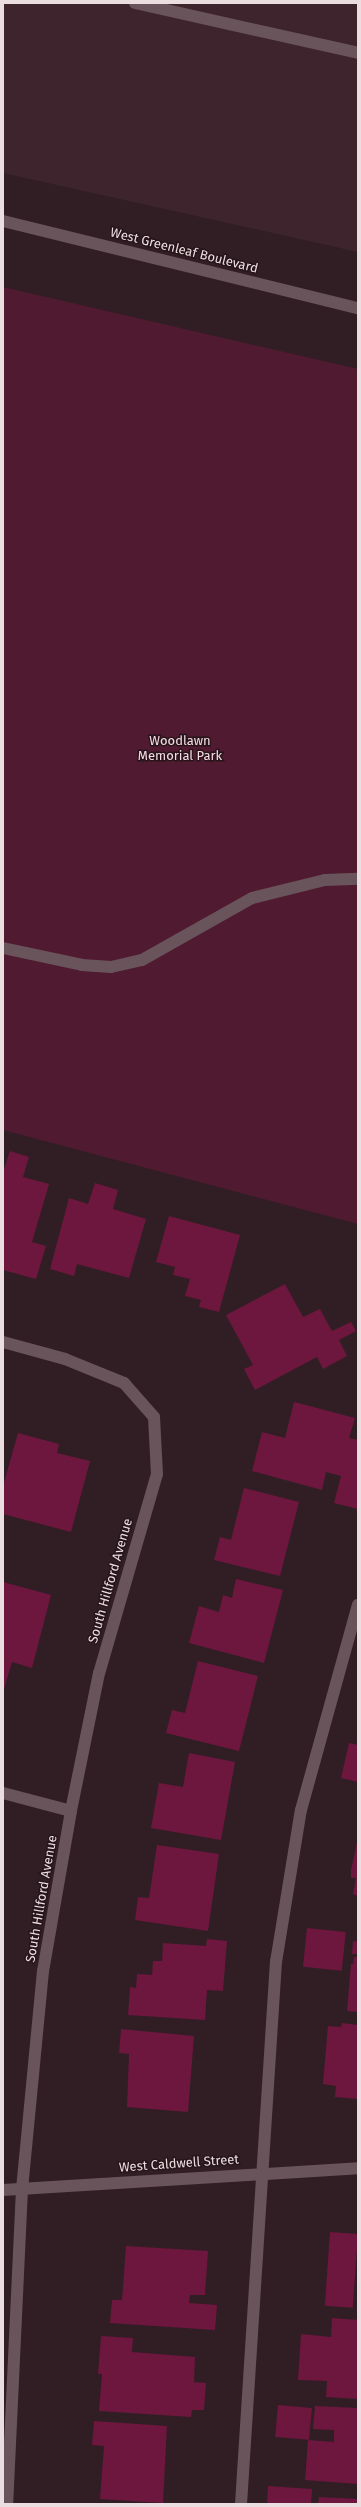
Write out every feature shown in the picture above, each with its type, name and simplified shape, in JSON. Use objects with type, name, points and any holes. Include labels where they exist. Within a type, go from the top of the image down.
[{"type":"street","points":[[135,3],[358,53]]},
{"type":"street","name":"West Greenleaf Boulevard","points":[[3,221],[358,308]]},
{"type":"street","points":[[3,948],[82,965],[111,966],[142,960],[252,898],[325,880],[358,879]]},
{"type":"street","name":"South Hillford Avenue","points":[[3,1342],[65,1359],[124,1383],[154,1417],[156,1474],[99,1674],[71,1811],[43,1970],[22,2189],[7,2504]]},
{"type":"street","points":[[241,2504],[273,2005],[285,1897],[301,1810],[358,1605]]},
{"type":"street","points":[[3,1793],[71,1811]]},
{"type":"street","name":"West Caldwell Street","points":[[3,2190],[262,2172],[358,2168]]},
{"type":"shaded area","points":[[3,3],[358,3],[358,252],[3,173]]},
{"type":"green space","name":"Woodlawn Memorial Park","points":[[3,287],[358,369],[358,1224],[3,1130]]},
{"type":"building","points":[[10,1151],[29,1157],[23,1177],[49,1184],[32,1242],[46,1246],[36,1279],[3,1270],[3,1172]]},
{"type":"building","points":[[95,1183],[118,1190],[113,1209],[146,1219],[129,1278],[77,1264],[74,1276],[50,1269],[69,1198],[88,1204]]},
{"type":"building","points":[[169,1216],[240,1235],[219,1312],[199,1307],[201,1300],[185,1296],[190,1279],[173,1275],[175,1267],[156,1262]]},
{"type":"building","points":[[285,1284],[303,1317],[320,1309],[332,1331],[351,1322],[356,1331],[339,1340],[347,1356],[323,1369],[317,1357],[255,1390],[244,1369],[253,1365],[226,1315]]},
{"type":"building","points":[[294,1402],[355,1418],[349,1438],[358,1440],[358,1509],[334,1503],[341,1476],[326,1472],[322,1490],[252,1471],[262,1432],[285,1438]]},
{"type":"building","points":[[18,1433],[59,1444],[57,1453],[90,1461],[71,1532],[3,1514],[3,1486]]},
{"type":"building","points":[[244,1488],[299,1502],[280,1576],[214,1560],[220,1537],[231,1540]]},
{"type":"building","points":[[236,1579],[283,1590],[264,1663],[189,1643],[199,1606],[219,1612],[223,1595],[232,1598]]},
{"type":"building","points":[[3,1582],[51,1595],[32,1668],[12,1662],[4,1689]]},
{"type":"building","points":[[198,1661],[258,1676],[239,1751],[166,1733],[172,1710],[185,1713]]},
{"type":"building","points":[[349,1743],[358,1745],[358,1782],[341,1778]]},
{"type":"building","points":[[189,1753],[235,1762],[221,1840],[151,1828],[159,1783],[183,1787]]},
{"type":"building","points":[[358,1838],[358,1896],[353,1894],[356,1878],[351,1878],[351,1870]]},
{"type":"building","points":[[157,1845],[219,1854],[208,1931],[135,1920],[138,1897],[149,1898]]},
{"type":"building","points":[[307,1928],[346,1932],[342,1971],[303,1967]]},
{"type":"building","points":[[207,1939],[227,1941],[223,1991],[207,1990],[205,2020],[128,2015],[130,1987],[136,1988],[137,1974],[152,1975],[153,1961],[162,1961],[163,1943],[206,1946]]},
{"type":"building","points":[[353,1941],[358,1942],[358,1954],[352,1954]]},
{"type":"building","points":[[354,1957],[358,1957],[358,2012],[347,2011],[351,1964],[353,1964]]},
{"type":"building","points":[[342,2023],[358,2025],[358,2099],[335,2097],[336,2086],[323,2084],[328,2026],[341,2027]]},
{"type":"building","points":[[121,2029],[194,2036],[188,2112],[127,2107],[129,2054],[119,2053]]},
{"type":"building","points":[[330,2232],[358,2234],[353,2308],[325,2306]]},
{"type":"building","points":[[126,2246],[208,2251],[205,2295],[190,2295],[189,2303],[217,2305],[215,2330],[110,2323],[112,2300],[122,2300]]},
{"type":"building","points":[[332,2318],[358,2320],[358,2399],[326,2397],[327,2381],[298,2380],[301,2334],[331,2337]]},
{"type":"building","points":[[101,2336],[133,2338],[132,2352],[195,2357],[194,2382],[206,2383],[204,2410],[192,2410],[191,2417],[99,2411],[102,2374],[98,2374]]},
{"type":"building","points":[[278,2405],[312,2408],[309,2440],[275,2437]]},
{"type":"building","points":[[315,2406],[358,2408],[358,2484],[305,2480],[308,2440],[334,2442],[334,2430],[313,2429]]},
{"type":"building","points":[[94,2421],[167,2426],[163,2503],[100,2499],[104,2446],[92,2445]]},
{"type":"building","points":[[268,2486],[312,2489],[311,2504],[267,2504]]},
{"type":"building","points":[[319,2497],[358,2499],[358,2504],[318,2504]]}]
